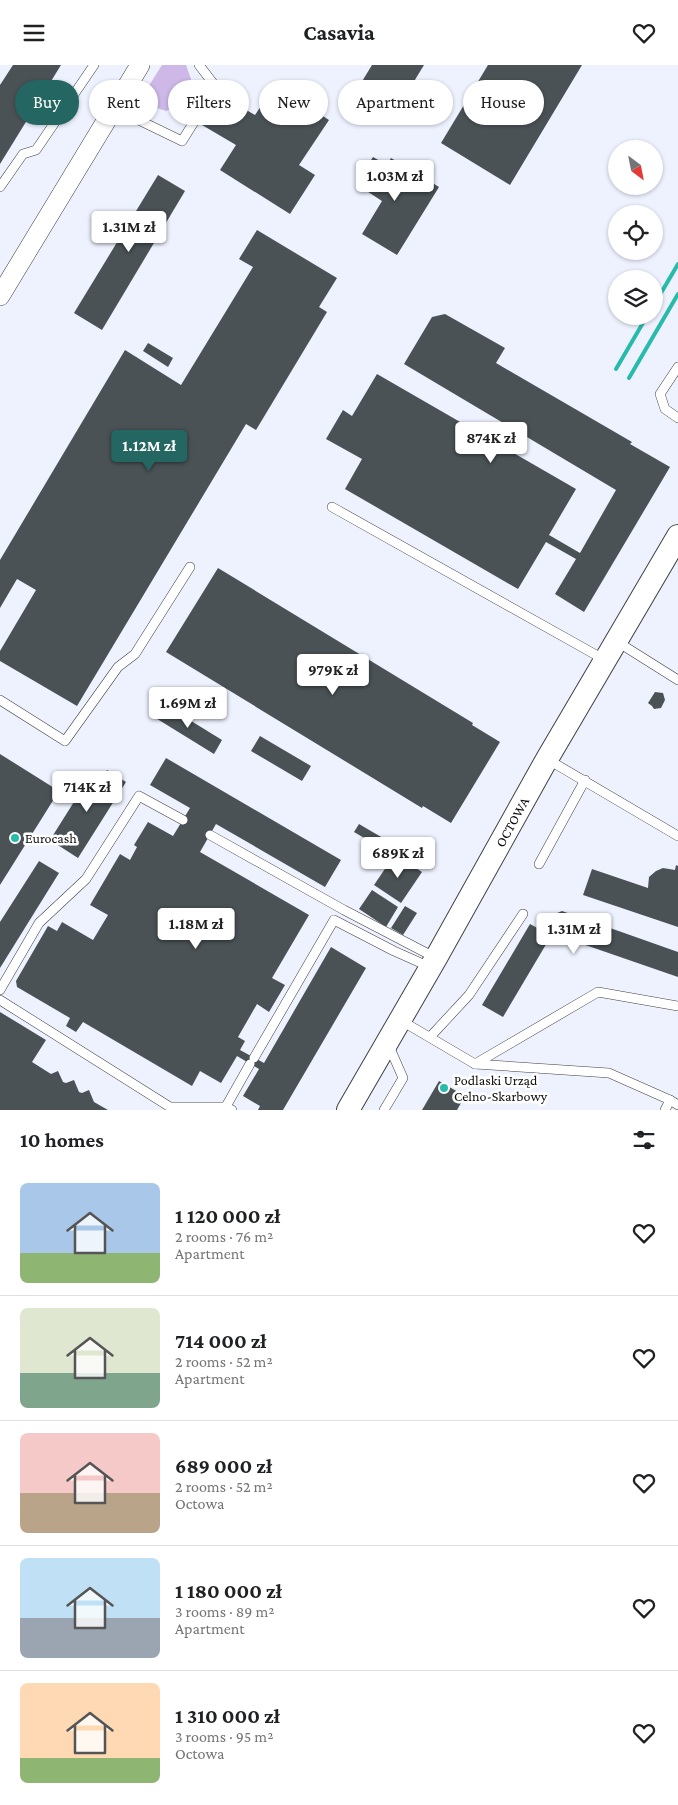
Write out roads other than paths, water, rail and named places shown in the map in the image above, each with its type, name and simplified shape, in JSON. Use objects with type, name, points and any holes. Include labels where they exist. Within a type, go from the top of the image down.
[{"type":"street","points":[[131,80],[140,65]]},
{"type":"street","points":[[0,296],[103,125]]},
{"type":"street","name":"OCTOWA","points":[[348,1110],[547,759],[678,536]]},
{"type":"lane","points":[[0,187],[23,154],[36,151],[94,65]]},
{"type":"lane","points":[[150,125],[182,141],[216,87],[199,65]]},
{"type":"lane","points":[[678,367],[660,394],[666,409],[678,418]]},
{"type":"lane","points":[[332,507],[611,650],[678,680]]},
{"type":"lane","points":[[0,700],[65,741],[118,667],[135,654],[190,567]]},
{"type":"lane","points":[[547,759],[678,836]]},
{"type":"lane","points":[[539,864],[585,780]]},
{"type":"lane","points":[[0,991],[39,923],[86,879],[139,796],[183,820]]},
{"type":"lane","points":[[210,835],[344,910],[433,963]]},
{"type":"lane","points":[[430,1037],[469,995],[523,914]]},
{"type":"lane","points":[[0,1000],[170,1107],[227,1109],[252,1061],[334,920],[394,951],[433,963]]},
{"type":"lane","points":[[475,1064],[598,993],[678,1006]]},
{"type":"lane","points":[[400,1020],[475,1064],[609,1073],[674,1102],[665,1110]]},
{"type":"lane","points":[[384,1110],[403,1078],[387,1041]]},
{"type":"railway","points":[[663,290],[678,264]]},
{"type":"railway","points":[[629,378],[678,294]]},
{"type":"railway","points":[[616,369],[642,325]]},
{"type":"place","name":"Eurocash","points":[[15,838]]},
{"type":"place","name":"Podlaski Urząd Celno-Skarbowy","points":[[444,1088]]}]
